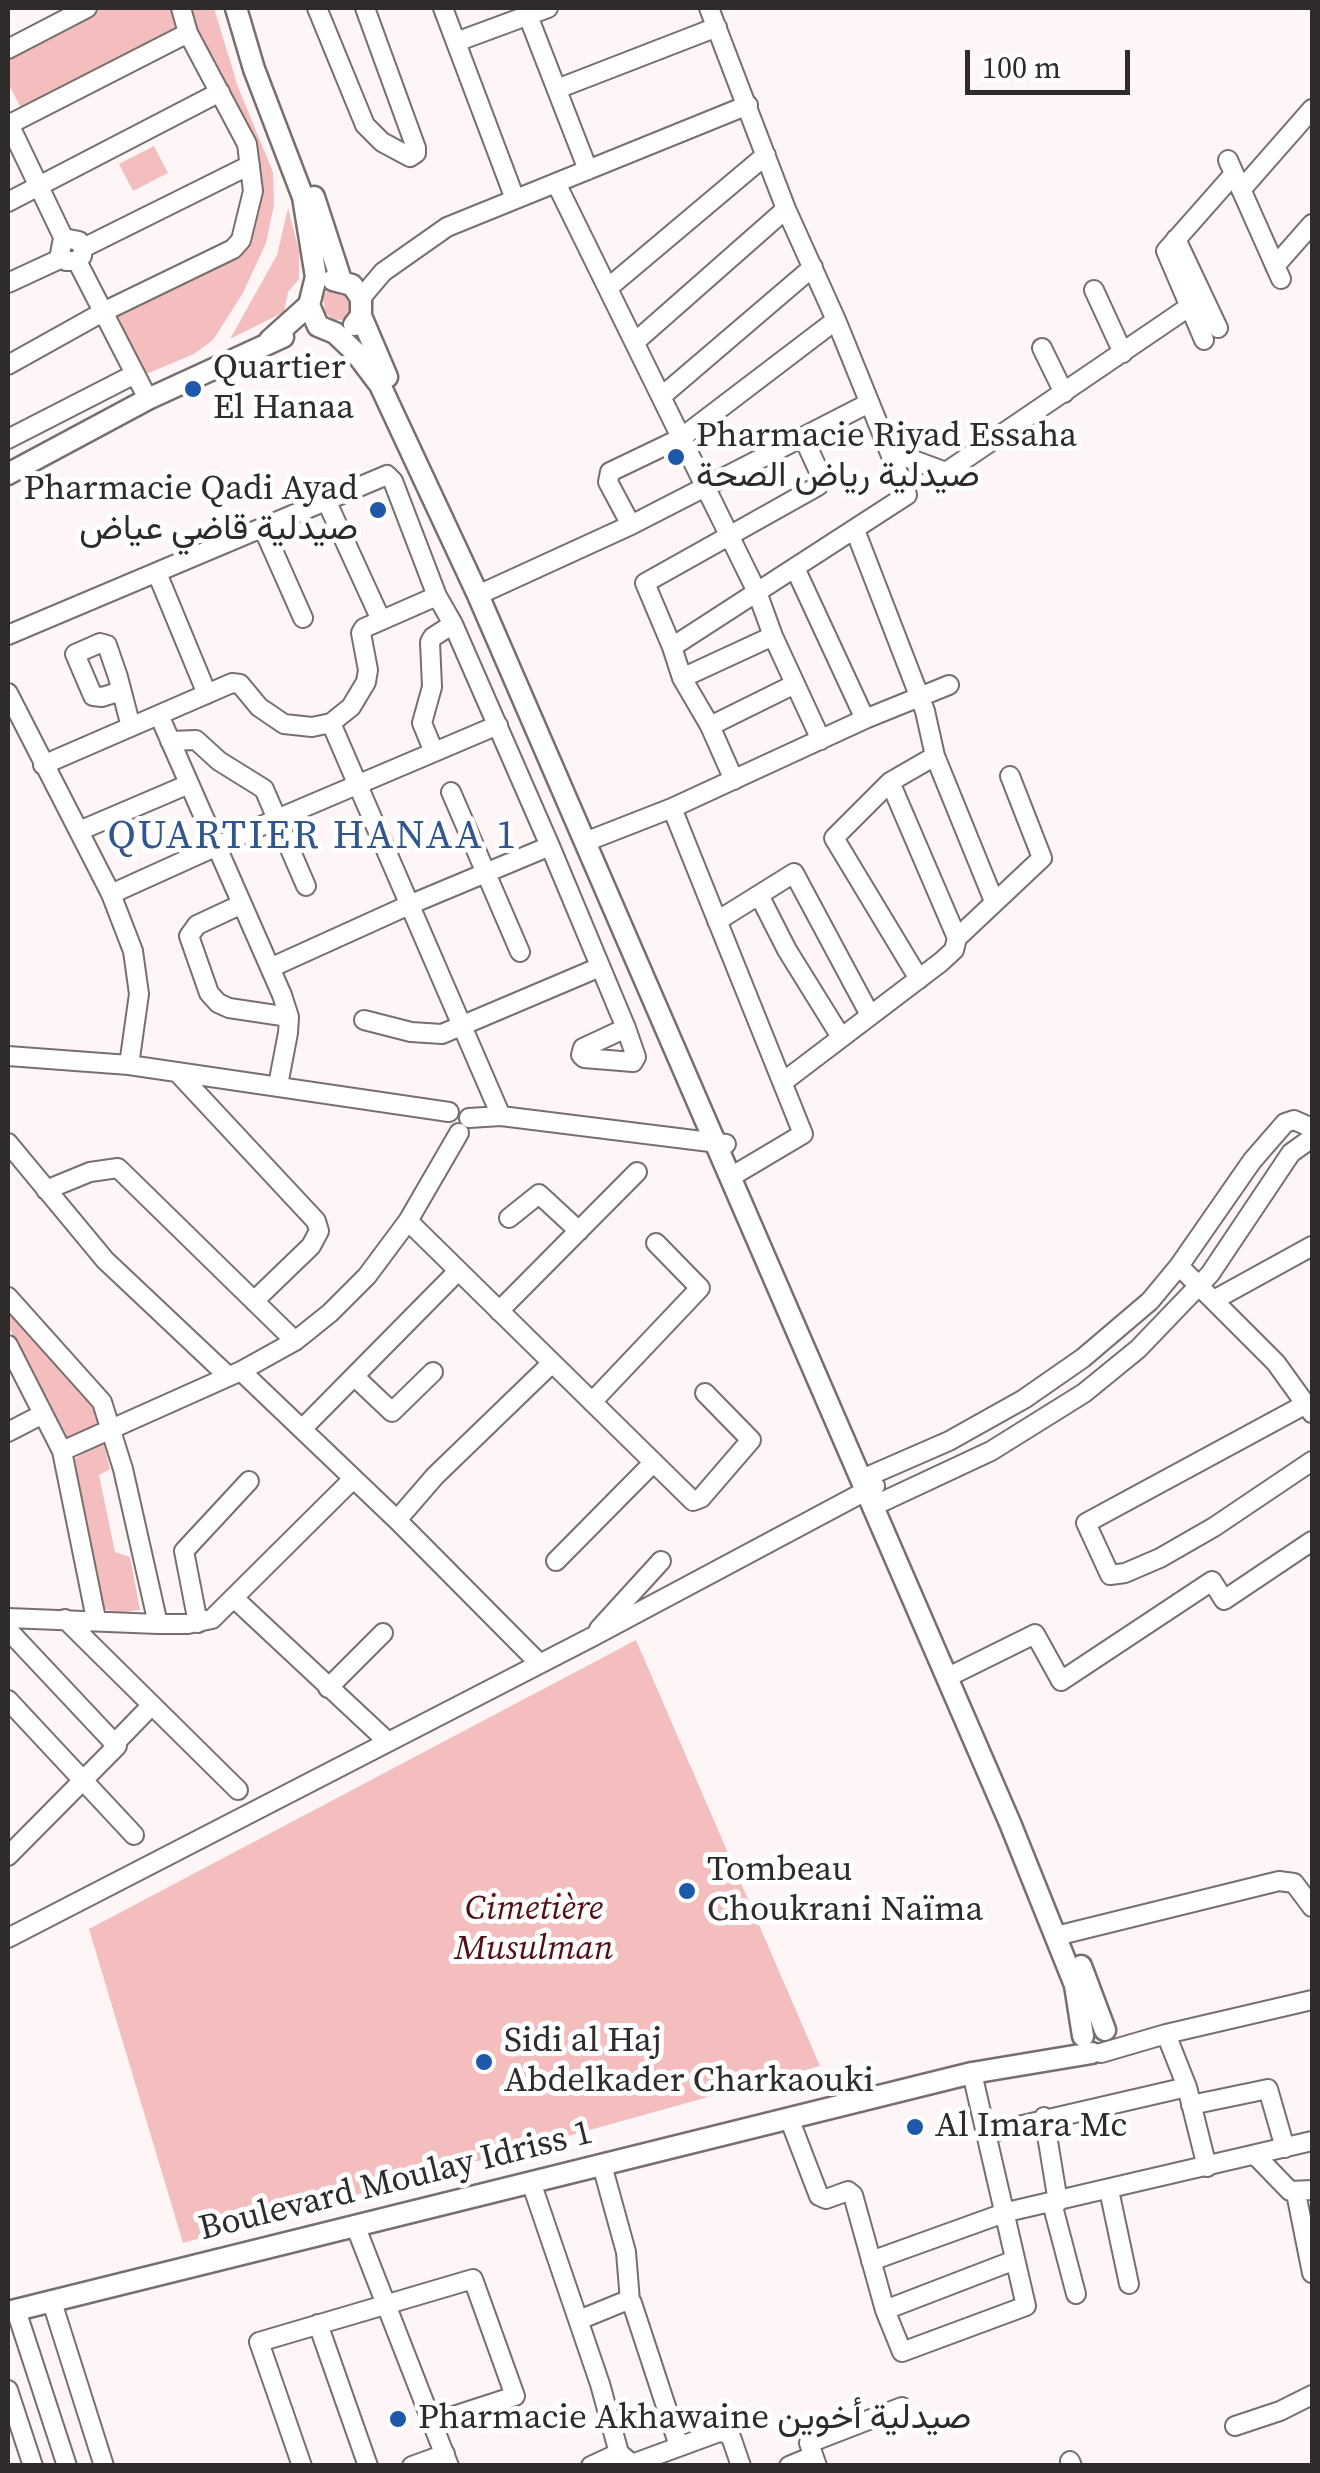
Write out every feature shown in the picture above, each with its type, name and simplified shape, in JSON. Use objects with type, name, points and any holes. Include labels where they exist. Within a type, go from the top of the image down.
[{"type":"main road","points":[[236,8],[254,69],[303,197],[316,277],[312,298],[326,330],[355,352],[380,385],[483,593]]},
{"type":"main road","points":[[246,8],[343,281],[358,291],[370,343],[874,1488],[1062,1935],[1095,2041]]},
{"type":"main road","points":[[270,340],[322,284],[343,281]]},
{"type":"main road","points":[[14,471],[270,340],[350,329],[361,307]]},
{"type":"main road","points":[[721,1143],[739,1172],[772,1260]]},
{"type":"main road","name":"Boulevard Moulay Idriss 1","points":[[12,2311],[789,2118],[1035,2062],[1095,2041]]},
{"type":"street","points":[[8,49],[87,8]]},
{"type":"street","points":[[8,365],[103,312],[233,249],[241,240],[252,192],[247,144],[188,32],[181,8]]},
{"type":"street","points":[[317,8],[360,116],[382,142],[404,156],[413,156],[416,148],[410,129],[364,8]]},
{"type":"street","points":[[443,8],[515,199]]},
{"type":"street","points":[[456,42],[527,11],[548,8]]},
{"type":"street","points":[[672,647],[907,495],[786,209],[709,8]]},
{"type":"street","points":[[527,11],[588,170]]},
{"type":"street","points":[[557,89],[717,28]]},
{"type":"street","points":[[148,400],[8,124],[188,32]]},
{"type":"street","points":[[8,202],[220,92]]},
{"type":"street","points":[[361,307],[383,272],[439,232],[748,105]]},
{"type":"street","points":[[1211,334],[1166,255],[1234,174],[1312,109]]},
{"type":"street","points":[[608,288],[766,154]]},
{"type":"street","points":[[8,282],[250,165]]},
{"type":"street","points":[[1234,174],[1278,272],[1312,224]]},
{"type":"street","points":[[556,183],[757,592],[821,740]]},
{"type":"street","points":[[635,342],[786,209]]},
{"type":"street","points":[[662,396],[813,268]]},
{"type":"street","points":[[343,281],[383,272]]},
{"type":"street","points":[[1094,290],[1123,354]]},
{"type":"street","points":[[889,451],[946,472],[1195,303]]},
{"type":"street","points":[[630,525],[608,476],[610,472],[681,438],[836,320]]},
{"type":"street","points":[[1042,348],[1064,394]]},
{"type":"street","points":[[14,471],[8,442],[135,374]]},
{"type":"street","points":[[483,593],[705,488],[869,402]]},
{"type":"street","points":[[734,780],[710,726],[682,678],[644,583],[818,486],[821,476],[804,439]]},
{"type":"street","points":[[8,635],[380,476],[390,477],[437,596],[454,624],[626,1028]]},
{"type":"street","points":[[326,500],[381,620]]},
{"type":"street","points":[[263,528],[303,618]]},
{"type":"street","points":[[855,530],[920,697],[935,756],[994,900]]},
{"type":"street","points":[[796,568],[865,719]]},
{"type":"street","points":[[156,573],[207,694]]},
{"type":"street","points":[[43,765],[236,682],[259,708],[284,724],[331,724],[350,707],[366,682],[368,670],[361,633],[368,625],[437,596]]},
{"type":"street","points":[[434,752],[422,723],[432,686],[430,642],[454,624]]},
{"type":"street","points":[[682,678],[773,636]]},
{"type":"street","points":[[710,726],[795,684]]},
{"type":"street","points":[[590,840],[672,808],[865,719],[949,685]]},
{"type":"street","points":[[121,691],[131,727]]},
{"type":"street","points":[[8,693],[111,894],[133,951],[139,994],[129,1066]]},
{"type":"street","points":[[159,716],[289,1016],[278,1086]]},
{"type":"street","points":[[331,724],[502,1116]]},
{"type":"street","points":[[111,894],[498,725]]},
{"type":"street","points":[[170,741],[196,740],[218,760],[264,789],[306,886]]},
{"type":"street","points":[[919,980],[834,838],[890,782],[935,756]]},
{"type":"street","points":[[782,1082],[951,953],[957,938],[1042,858],[1010,776]]},
{"type":"street","points":[[890,782],[957,938]]},
{"type":"street","points":[[78,831],[189,784]]},
{"type":"street","points":[[451,792],[520,952]]},
{"type":"street","points":[[672,808],[803,1134],[739,1172]]},
{"type":"street","points":[[270,968],[550,846]]},
{"type":"street","points":[[717,921],[794,873],[870,1015]]},
{"type":"street","points":[[759,894],[787,950],[841,1037]]},
{"type":"street","points":[[242,904],[197,926],[188,936],[210,993],[218,1003],[230,1008],[289,1016]]},
{"type":"street","points":[[364,1020],[442,1034],[600,966]]},
{"type":"street","points":[[8,1056],[178,1072],[449,1112],[461,1109],[464,1125],[408,1222],[368,1276],[330,1313],[295,1340],[234,1374],[62,1452]]},
{"type":"street","points":[[178,1072],[316,1221],[319,1231],[311,1246],[254,1301]]},
{"type":"street","points":[[464,1125],[502,1116],[721,1143]]},
{"type":"street","points":[[8,1938],[874,1488],[1054,1378],[1150,1301],[1252,1161],[1285,1123],[1294,1120],[1312,1128]]},
{"type":"street","points":[[874,1488],[991,1451],[1084,1393],[1138,1349],[1198,1286],[1291,1154],[1312,1138]]},
{"type":"street","points":[[8,1143],[105,1260],[302,1429],[539,1663]]},
{"type":"street","points":[[46,1190],[90,1172],[118,1168],[295,1340]]},
{"type":"street","points":[[499,1312],[637,1172]]},
{"type":"street","points":[[509,1218],[539,1194],[579,1231]]},
{"type":"street","points":[[408,1222],[693,1502],[749,1445],[748,1434],[704,1393]]},
{"type":"street","points":[[592,1402],[700,1288],[656,1243]]},
{"type":"street","points":[[1214,1300],[1312,1246]]},
{"type":"street","points":[[1179,1266],[1276,1363],[1309,1409],[1086,1523],[1110,1575],[1160,1558],[1312,1461]]},
{"type":"street","points":[[302,1429],[458,1271]]},
{"type":"street","points":[[8,1297],[102,1402],[123,1469],[158,1624]]},
{"type":"street","points":[[8,1345],[62,1452],[96,1619]]},
{"type":"street","points":[[396,1520],[435,1476],[552,1363]]},
{"type":"street","points":[[354,1377],[392,1412],[432,1372]]},
{"type":"street","points":[[8,1432],[43,1414]]},
{"type":"street","points":[[556,1561],[653,1463]]},
{"type":"street","points":[[8,1618],[158,1624],[212,1619],[352,1480]]},
{"type":"street","points":[[198,1622],[184,1551],[249,1481]]},
{"type":"street","points":[[953,1675],[1035,1634],[1061,1681],[1212,1581],[1224,1600],[1312,1541]]},
{"type":"street","points":[[592,1637],[662,1561]]},
{"type":"street","points":[[235,1599],[387,1741]]},
{"type":"street","points":[[65,1619],[238,1790]]},
{"type":"street","points":[[8,1630],[116,1742],[116,1750],[8,1856]]},
{"type":"street","points":[[328,1688],[382,1633]]},
{"type":"street","points":[[8,1700],[134,1835]]},
{"type":"street","points":[[116,1742],[152,1705]]},
{"type":"street","points":[[1062,1935],[1278,1881],[1294,1883],[1312,1906]]},
{"type":"street","points":[[1095,2041],[1166,2034],[1312,2000]]},
{"type":"street","points":[[1166,2034],[1189,2096],[1206,2167]]},
{"type":"street","points":[[789,2118],[818,2196],[826,2199],[848,2191],[853,2195],[885,2310],[902,2352],[1026,2306],[972,2074]]},
{"type":"street","points":[[988,2132],[1044,2117],[1268,2089],[1285,2148]]},
{"type":"street","points":[[1044,2117],[1055,2202],[1076,2294]]},
{"type":"street","points":[[870,2261],[1007,2212],[1312,2141]]},
{"type":"street","points":[[1256,2156],[1285,2188],[1304,2191],[1312,2273]]},
{"type":"street","points":[[602,2164],[626,2252],[630,2301],[679,2446]]},
{"type":"street","points":[[531,2182],[628,2461]]},
{"type":"street","points":[[1109,2190],[1130,2284]]},
{"type":"street","points":[[355,2225],[447,2460],[412,2466]]},
{"type":"street","points":[[885,2310],[1015,2260]]},
{"type":"street","points":[[302,2466],[258,2342],[467,2279],[477,2283],[514,2396],[432,2423]]},
{"type":"street","points":[[579,2320],[630,2301]]},
{"type":"street","points":[[52,2302],[104,2466]]},
{"type":"street","points":[[12,2311],[67,2466]]},
{"type":"street","points":[[318,2324],[368,2466]]},
{"type":"street","points":[[1236,2426],[1280,2412],[1312,2394]]},
{"type":"street","points":[[10,2403],[32,2466]]},
{"type":"street","points":[[789,2466],[815,2461],[809,2443],[902,2407]]},
{"type":"street","points":[[591,2466],[628,2461],[722,2431],[730,2438],[740,2466]]},
{"type":"green space","points":[[97,8],[172,8],[181,32],[24,114],[8,83],[8,53]]},
{"type":"green space","points":[[185,8],[214,8],[238,87],[273,172],[274,205],[266,243],[243,293],[213,340],[194,354],[144,375],[114,314],[238,254],[260,189]]},
{"type":"green space","points":[[154,146],[168,173],[133,191],[119,164]]},
{"type":"green space","points":[[288,208],[299,251],[299,279],[288,292],[284,312],[230,339],[277,255]]},
{"type":"green space","points":[[329,288],[360,299],[348,320],[333,320],[325,312],[323,297]]},
{"type":"green space","points":[[8,1306],[97,1413],[97,1428],[68,1441],[8,1326]]},
{"type":"green space","points":[[103,1441],[110,1469],[99,1475],[115,1552],[130,1557],[140,1610],[118,1613],[101,1608],[71,1461]]},
{"type":"green space","name":"Cimetière Musulman","points":[[636,1640],[820,2066],[183,2243],[89,1929]]},
{"type":"place","name":"Quartier El Hanaa","points":[[193,389]]},
{"type":"place","name":"Pharmacie Riyad Essaha صيدلية رياض الصحة","points":[[676,457]]},
{"type":"place","name":"Pharmacie Qadi Ayad صيدلية قاضي عياض","points":[[378,510]]},
{"type":"place","name":"Tombeau Choukrani Naïma","points":[[687,1891]]},
{"type":"place","name":"Sidi al Haj Abdelkader Charkaouki","points":[[484,2062]]},
{"type":"place","name":"Al Imara Mc","points":[[915,2127]]},
{"type":"place","name":"Pharmacie Akhawaine صيدلية أخوين","points":[[398,2419]]},
{"type":"district","name":"QUARTIER HANAA 1","points":[[313,838]]}]
